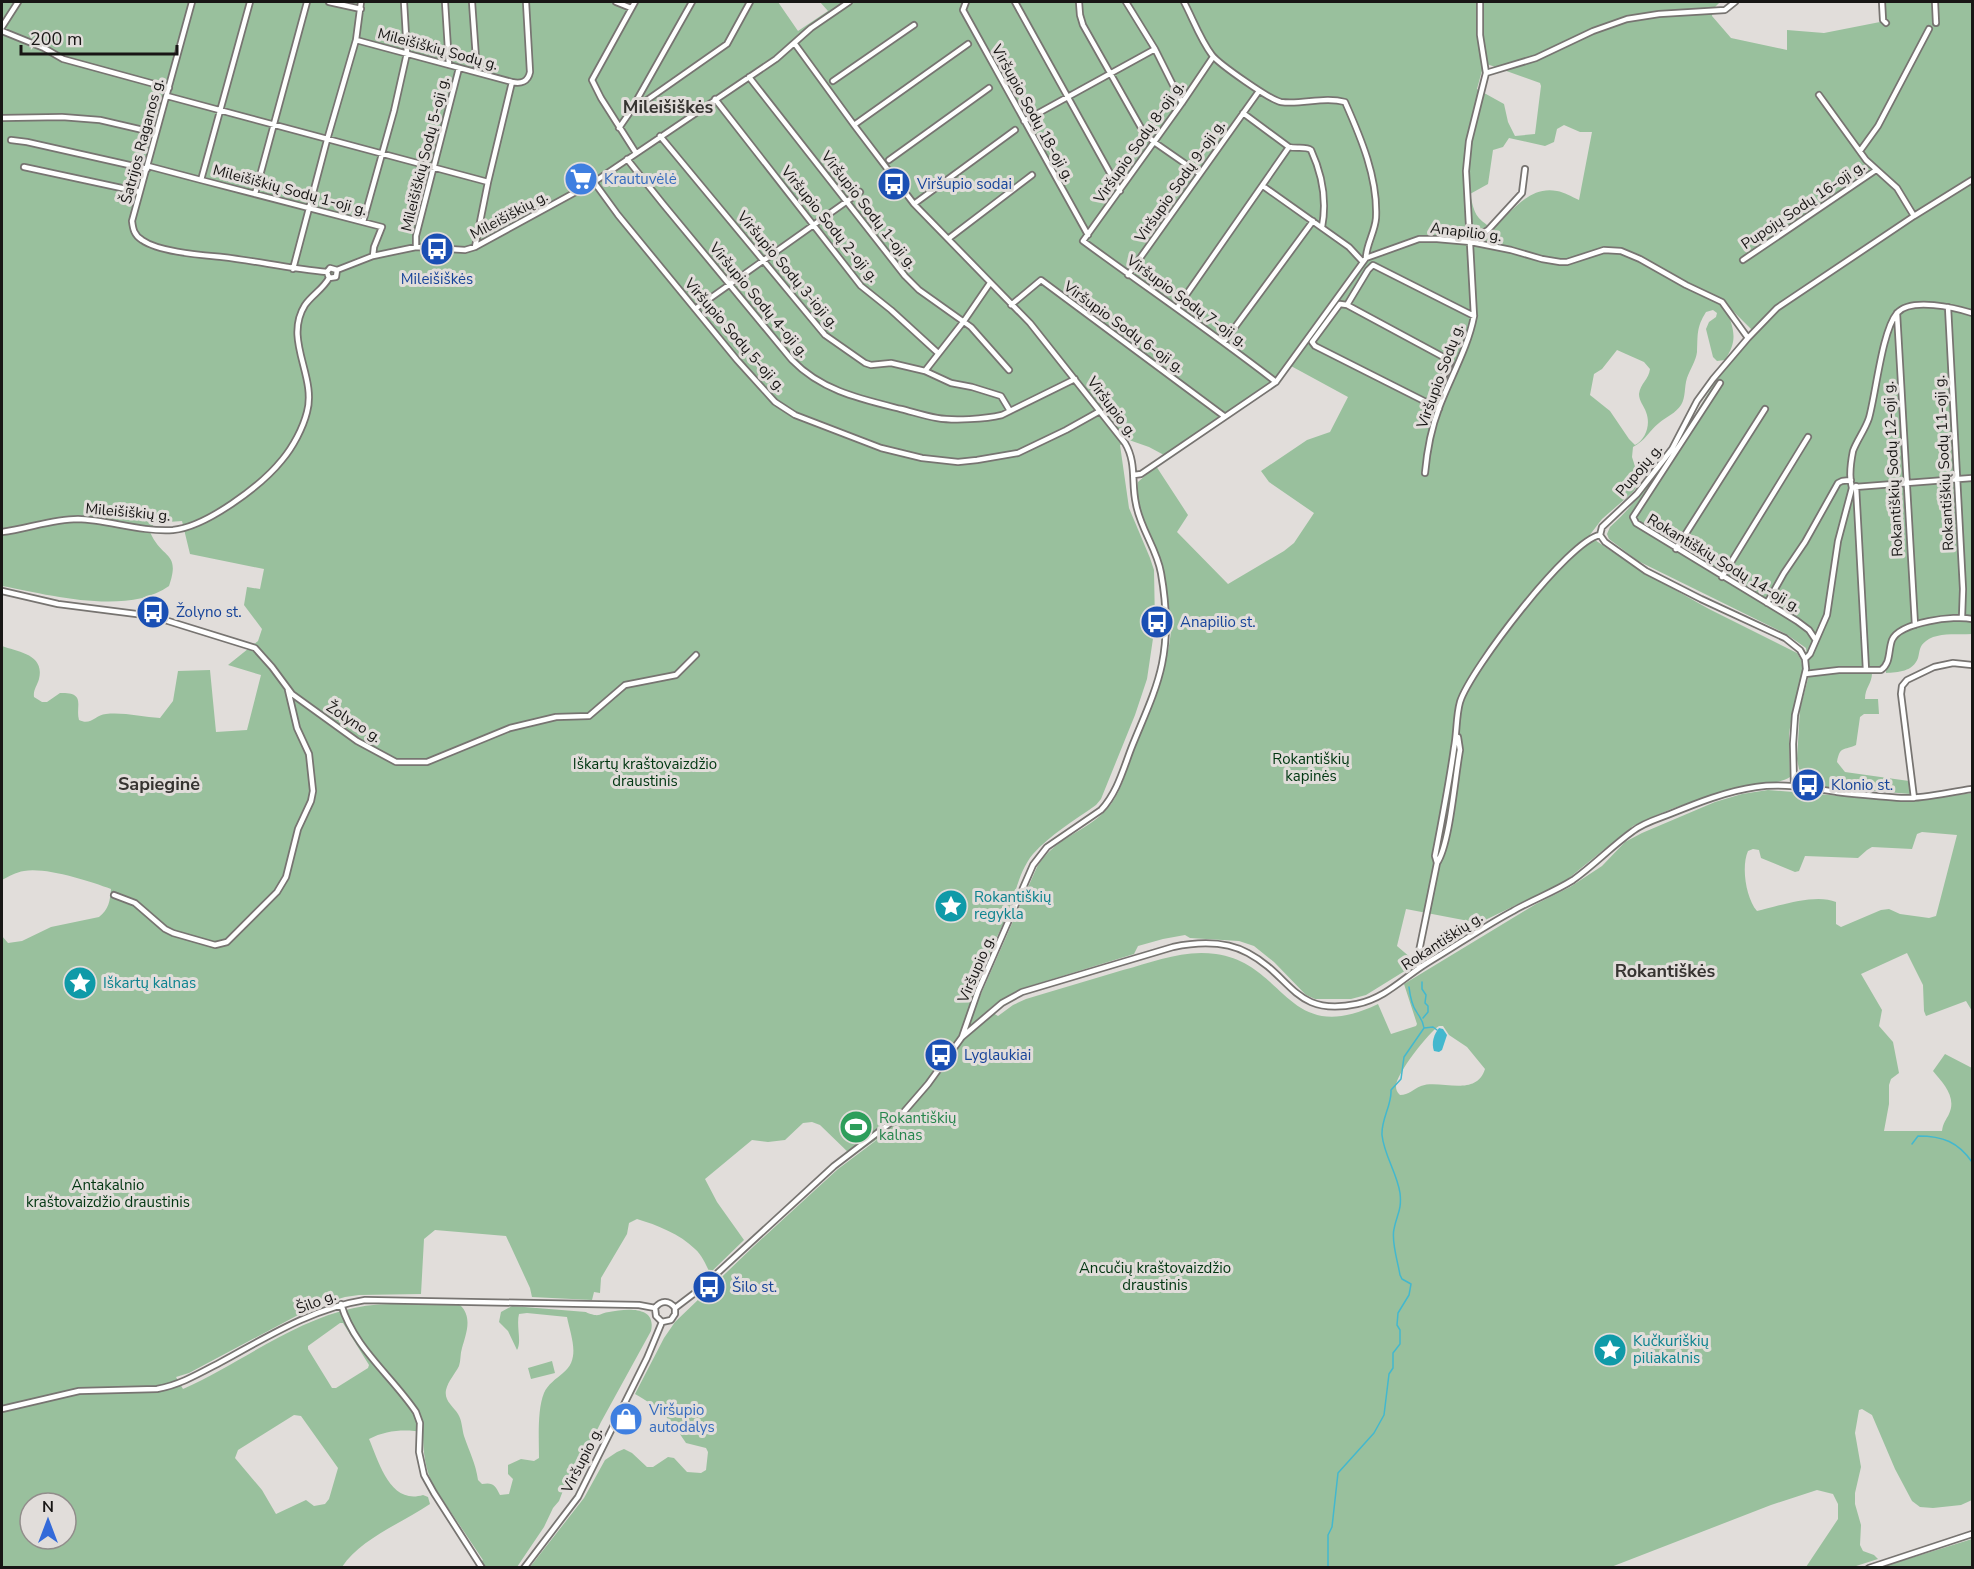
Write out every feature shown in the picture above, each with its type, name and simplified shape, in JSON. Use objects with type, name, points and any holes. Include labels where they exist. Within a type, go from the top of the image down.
[{"type":"street","points":[[18,2],[2,29],[63,59],[169,88]]},
{"type":"street","name":"Šatrijos Raganos g.","points":[[192,2],[132,221],[134,233],[150,244],[193,255],[222,257],[293,269],[327,272],[332,267],[337,270]]},
{"type":"street","name":"Mileišiškių Sodų 1-oji g.","points":[[250,2],[201,180],[383,229],[374,247],[373,256]]},
{"type":"street","points":[[255,194],[307,2]]},
{"type":"street","points":[[329,2],[361,9]]},
{"type":"street","points":[[356,40],[361,2]]},
{"type":"street","points":[[363,222],[380,154],[394,111],[407,53],[404,2]]},
{"type":"street","points":[[446,2],[449,66]]},
{"type":"street","points":[[472,2],[477,72]]},
{"type":"street","name":"Mileišiškių Sodų g.","points":[[293,269],[356,40],[449,66],[522,83],[530,72],[526,2]]},
{"type":"street","points":[[616,2],[631,8]]},
{"type":"street","points":[[635,2],[592,80],[592,84],[636,153]]},
{"type":"street","points":[[619,128],[692,2]]},
{"type":"street","points":[[630,112],[728,44],[750,2]]},
{"type":"street","name":"Mileišiškių g.","points":[[2,532],[62,520],[80,519],[137,528],[180,529],[204,520],[234,502],[270,473],[283,459],[305,419],[309,399],[298,345],[298,324],[305,305],[329,278],[336,277],[337,270],[373,256],[416,246],[465,250],[475,247],[594,182],[749,77],[795,44],[811,28],[849,2]]},
{"type":"street","name":"Viršupio Sodų 18-oji g.","points":[[966,2],[963,10],[1088,235]]},
{"type":"street","points":[[1014,2],[1120,191]]},
{"type":"street","points":[[1079,2],[1083,25],[1141,129],[1154,142],[1200,174]]},
{"type":"street","points":[[1126,2],[1155,49],[1182,103]]},
{"type":"street","points":[[1134,475],[1142,474],[1276,382],[1364,260],[1376,219],[1371,171],[1345,102],[1330,99],[1277,102],[1259,91],[1213,57],[1184,2]]},
{"type":"street","name":"Viršupio Sodų g.","points":[[1425,473],[1427,449],[1439,409],[1474,316],[1466,171],[1467,152],[1486,73],[1480,35],[1480,2]]},
{"type":"street","points":[[1486,73],[1536,58],[1627,19],[1725,9],[1735,2]]},
{"type":"street","points":[[1882,2],[1883,20],[1886,23]]},
{"type":"street","points":[[1935,2],[1936,23]]},
{"type":"street","points":[[833,81],[914,26]]},
{"type":"street","points":[[1860,151],[1878,126],[1929,29]]},
{"type":"street","name":"Viršupio g.","points":[[795,44],[914,204],[1030,323],[1127,446],[1132,458],[1134,496],[1138,513],[1161,572],[1164,645],[1162,663],[1155,689],[1118,783],[1106,804],[1093,816],[1047,847],[1034,865],[978,991],[962,1038]]},
{"type":"street","points":[[854,125],[968,45]]},
{"type":"street","points":[[1024,121],[1155,49]]},
{"type":"street","name":"Viršupio Sodų 8-oji g.","points":[[1083,241],[1213,57]]},
{"type":"street","name":"Mileišiškių Sodų 5-oji g.","points":[[416,246],[416,236],[459,68]]},
{"type":"street","name":"Viršupio Sodų 1-oji g.","points":[[749,77],[905,276],[919,290],[971,327],[1009,370]]},
{"type":"street","points":[[475,247],[512,82]]},
{"type":"street","points":[[889,160],[989,88]]},
{"type":"street","points":[[1243,113],[1259,91]]},
{"type":"street","points":[[1819,94],[1866,160],[1898,188],[1914,216]]},
{"type":"street","points":[[167,96],[488,182]]},
{"type":"street","name":"Viršupio Sodų 2-oji g.","points":[[715,99],[861,286],[938,353]]},
{"type":"street","name":"Viršupio Sodų 9-oji g.","points":[[1128,275],[1243,113],[1289,147],[1309,148],[1316,161],[1324,200],[1322,227]]},
{"type":"street","points":[[2,118],[62,117],[100,120],[156,133]]},
{"type":"street","points":[[914,204],[1015,130]]},
{"type":"street","name":"Viršupio Sodų 3-ioji g.","points":[[660,136],[812,321],[834,343],[869,365],[891,363],[925,371],[951,383],[1001,396],[1010,411]]},
{"type":"street","points":[[11,140],[201,180]]},
{"type":"street","points":[[1178,308],[1289,147]]},
{"type":"street","name":"Viršupio Sodų 4-oji g.","points":[[627,159],[800,368],[833,389],[863,400],[939,418],[991,417],[1010,411],[1075,378]]},
{"type":"street","points":[[24,166],[140,192]]},
{"type":"street","points":[[1471,239],[1488,230],[1522,193],[1525,169]]},
{"type":"street","name":"Pupojų Sodų 16-oji g.","points":[[1743,260],[1876,170]]},
{"type":"street","points":[[948,239],[1032,175]]},
{"type":"street","name":"Pupojų g.","points":[[1419,968],[1417,961],[1437,863],[1435,856],[1460,702],[1486,655],[1547,579],[1582,545],[1600,535],[1602,527],[1637,494],[1672,449],[1697,401],[1748,338],[1777,309],[1914,216],[1972,180]]},
{"type":"street","name":"Viršupio Sodų 5-oji g.","points":[[594,182],[695,309],[768,395],[784,410],[860,441],[922,458],[958,462],[1018,453],[1100,411]]},
{"type":"street","points":[[1263,186],[1353,249],[1364,260]]},
{"type":"street","points":[[695,309],[860,192]]},
{"type":"street","points":[[1224,342],[1312,220]]},
{"type":"street","name":"Anapilio g.","points":[[1364,260],[1419,239],[1437,238],[1471,239],[1560,262],[1567,262],[1604,250],[1621,251],[1722,302],[1748,338]]},
{"type":"street","name":"Viršupio Sodų 7-oji g.","points":[[1083,241],[1128,275],[1178,308],[1276,382]]},
{"type":"street","points":[[1347,305],[1372,265],[1474,316]]},
{"type":"street","points":[[327,272],[329,278]]},
{"type":"street","name":"Viršupio Sodų 6-oji g.","points":[[1011,304],[1041,280],[1224,416]]},
{"type":"street","points":[[925,371],[990,283]]},
{"type":"street","points":[[1343,289],[1353,296]]},
{"type":"street","points":[[1430,405],[1450,363],[1449,360],[1347,305],[1340,304],[1312,342],[1315,346],[1430,405],[1439,409]]},
{"type":"street","points":[[1866,670],[1854,487],[1851,480],[1853,452],[1869,418],[1889,329],[1897,313],[1904,308],[1927,304],[1972,313]]},
{"type":"street","name":"Rokantiškių Sodų 11-oji g.","points":[[1948,307],[1963,589],[1962,617]]},
{"type":"street","name":"Rokantiškių Sodų 12-oji g.","points":[[1897,313],[1915,625]]},
{"type":"street","name":"Rokantiškių Sodų 14-oji g.","points":[[1720,383],[1633,517],[1636,523],[1676,549],[1809,630],[1815,639]]},
{"type":"street","points":[[1676,549],[1765,409]]},
{"type":"street","points":[[1722,576],[1808,437]]},
{"type":"street","points":[[1854,487],[1972,478]]},
{"type":"street","points":[[1767,603],[1838,483],[1842,480],[1851,480]]},
{"type":"street","points":[[1805,659],[1810,654],[1829,606],[1838,541],[1854,487]]},
{"type":"street","points":[[1600,535],[1605,542],[1646,571],[1794,644],[1805,659],[1805,674],[1795,715],[1794,786]]},
{"type":"street","name":"Žolyno g.","points":[[2,591],[58,604],[152,616],[255,648],[288,690],[357,741],[396,762],[427,762],[510,728],[556,717],[589,716],[625,685],[676,675],[696,655]]},
{"type":"street","points":[[1805,674],[1839,670],[1878,671],[1884,669],[1895,635],[1915,625],[1962,617],[1972,618]]},
{"type":"street","points":[[1914,798],[1901,694],[1902,686],[1911,676],[1943,664],[1972,665]]},
{"type":"street","points":[[114,895],[135,903],[165,929],[173,933],[215,945],[227,942],[277,892],[286,877],[298,829],[311,801],[313,791],[309,753],[297,728],[288,690]]},
{"type":"street","name":"Rokantiškių g.","points":[[947,1059],[962,1038],[1002,1003],[1022,992],[1140,956],[1186,945],[1212,944],[1237,948],[1260,961],[1308,1002],[1332,1006],[1360,1003],[1392,989],[1419,968],[1513,911],[1563,886],[1642,826],[1734,792],[1757,787],[1794,786],[1914,798],[1972,789]]},
{"type":"street","name":"Viršupio g.","points":[[524,1568],[578,1497],[647,1358],[662,1322],[668,1322],[674,1318],[675,1308],[700,1289],[834,1166],[902,1114],[947,1059]]},
{"type":"street","name":"Šilo g.","points":[[2,1408],[79,1391],[168,1387],[190,1378],[308,1316],[341,1304],[380,1299],[639,1305],[656,1308]]},
{"type":"street","points":[[662,1322],[656,1316],[656,1308],[660,1303],[671,1304],[675,1308]]},
{"type":"street","points":[[341,1304],[348,1324],[370,1357],[416,1412],[420,1423],[419,1452],[424,1475],[482,1568]]},
{"type":"street","points":[[1869,1568],[1972,1534]]},
{"type":"green space","points":[[2,2],[778,2],[798,31],[828,11],[820,2],[1720,2],[1713,9],[1712,16],[1731,38],[1787,50],[1787,30],[1824,33],[1880,22],[1879,2],[1972,2],[1972,634],[1942,635],[1931,638],[1922,645],[1916,663],[1909,669],[1886,673],[1886,667],[1872,673],[1865,699],[1878,699],[1879,714],[1864,714],[1860,717],[1856,745],[1843,749],[1837,762],[1845,772],[1909,781],[1910,794],[1812,784],[1799,769],[1797,759],[1800,709],[1809,675],[1806,648],[1786,634],[1638,561],[1609,539],[1607,534],[1610,527],[1655,475],[1721,373],[1755,333],[1732,310],[1727,310],[1733,330],[1732,347],[1725,360],[1717,361],[1713,357],[1706,329],[1709,322],[1716,317],[1717,313],[1713,310],[1706,312],[1701,323],[1696,355],[1687,378],[1681,405],[1641,442],[1633,447],[1632,457],[1640,482],[1633,492],[1602,519],[1589,536],[1638,569],[1709,609],[1797,653],[1803,671],[1789,734],[1790,777],[1712,795],[1633,826],[1564,882],[1479,923],[1406,909],[1397,946],[1411,958],[1408,969],[1366,995],[1351,999],[1315,999],[1306,995],[1274,962],[1254,946],[1239,941],[1190,938],[1185,935],[1138,946],[1134,954],[1020,989],[988,1010],[998,1016],[1013,1005],[1038,995],[1169,957],[1204,953],[1240,961],[1258,972],[1305,1010],[1324,1016],[1348,1015],[1378,1004],[1391,1034],[1417,1024],[1404,984],[1536,904],[1570,887],[1602,866],[1625,842],[1715,802],[1742,794],[1768,790],[1903,801],[1972,793],[1972,1011],[1966,1001],[1926,1016],[1923,985],[1907,953],[1861,974],[1882,1010],[1879,1026],[1893,1042],[1899,1073],[1891,1079],[1889,1085],[1889,1104],[1884,1131],[1942,1131],[1951,1102],[1948,1091],[1933,1071],[1945,1054],[1972,1068],[1972,1500],[1961,1505],[1933,1508],[1920,1507],[1912,1501],[1895,1469],[1872,1415],[1862,1409],[1859,1410],[1855,1433],[1861,1467],[1855,1504],[1861,1525],[1860,1545],[1863,1551],[1878,1559],[1853,1567],[1806,1567],[1838,1519],[1838,1504],[1833,1494],[1817,1490],[1771,1505],[1611,1567],[530,1567],[584,1498],[605,1460],[617,1452],[624,1449],[632,1453],[647,1467],[653,1467],[668,1457],[674,1458],[687,1472],[701,1473],[706,1470],[708,1452],[706,1448],[686,1443],[664,1415],[635,1394],[664,1338],[675,1322],[838,1169],[882,1136],[852,1156],[820,1125],[812,1122],[803,1123],[785,1140],[768,1142],[752,1140],[705,1179],[717,1202],[744,1240],[710,1273],[700,1254],[689,1244],[668,1231],[637,1219],[629,1223],[627,1234],[601,1278],[600,1293],[594,1292],[592,1300],[532,1297],[506,1236],[435,1230],[424,1239],[421,1294],[359,1295],[315,1306],[189,1373],[176,1377],[183,1389],[309,1323],[354,1308],[393,1304],[460,1305],[466,1315],[467,1331],[459,1366],[447,1387],[446,1397],[460,1419],[478,1480],[482,1484],[493,1485],[500,1495],[509,1494],[513,1479],[508,1474],[508,1465],[521,1459],[534,1461],[539,1458],[540,1408],[544,1393],[552,1382],[569,1367],[573,1347],[567,1317],[527,1313],[519,1314],[517,1350],[508,1331],[499,1322],[501,1312],[512,1306],[586,1312],[597,1315],[623,1310],[645,1313],[652,1323],[651,1331],[580,1465],[564,1488],[544,1527],[517,1567],[474,1567],[483,1560],[434,1487],[425,1460],[423,1432],[402,1431],[389,1432],[369,1439],[387,1479],[394,1488],[402,1494],[428,1497],[430,1504],[370,1540],[359,1548],[342,1567],[2,1567],[2,936],[8,943],[22,941],[51,927],[99,917],[108,905],[111,889],[80,879],[33,870],[2,880],[2,646],[29,655],[38,664],[40,671],[34,697],[47,702],[60,693],[74,695],[78,701],[79,720],[83,722],[102,715],[113,714],[160,718],[173,701],[178,671],[210,670],[216,732],[247,730],[261,675],[228,665],[258,641],[262,629],[244,605],[247,587],[260,589],[264,569],[190,554],[182,521],[154,523],[150,532],[168,556],[173,567],[169,586],[152,595],[132,600],[110,602],[65,598],[2,586]],"holes":[[[1484,63],[1540,83],[1535,134],[1515,136],[1508,122],[1504,104],[1477,89]],[[1564,125],[1580,132],[1592,132],[1579,200],[1557,191],[1538,192],[1522,201],[1493,229],[1479,218],[1470,194],[1488,184],[1493,150],[1503,147],[1509,138],[1545,146],[1554,142],[1557,129]],[[1617,350],[1644,362],[1650,369],[1639,394],[1648,426],[1645,435],[1635,445],[1610,411],[1590,395],[1594,374],[1602,369]],[[1291,366],[1348,397],[1330,432],[1307,440],[1261,471],[1269,482],[1314,513],[1294,543],[1228,584],[1177,532],[1188,515],[1156,466],[1138,482],[1138,503],[1163,568],[1167,613],[1172,618],[1167,654],[1158,688],[1116,796],[1107,809],[1052,849],[1037,867],[977,1003],[972,1000],[975,990],[1028,861],[1047,840],[1101,799],[1147,679],[1155,625],[1154,570],[1129,508],[1120,445],[1129,440],[1164,455],[1272,382],[1276,385]],[[1922,832],[1957,835],[1936,916],[1929,918],[1900,914],[1889,909],[1881,910],[1841,927],[1836,924],[1836,902],[1808,900],[1757,911],[1747,891],[1745,865],[1748,851],[1753,849],[1759,850],[1761,858],[1795,872],[1799,871],[1805,856],[1858,858],[1872,847],[1912,849],[1917,834]],[[1439,1026],[1443,1026],[1449,1035],[1467,1047],[1485,1069],[1480,1078],[1466,1085],[1429,1084],[1400,1095],[1396,1086],[1401,1072],[1428,1036]],[[343,1323],[369,1365],[368,1368],[336,1388],[332,1388],[308,1346]],[[294,1415],[301,1416],[338,1468],[329,1499],[325,1504],[314,1506],[306,1500],[276,1514],[262,1490],[235,1458],[238,1450]]]},
{"type":"green space","points":[[552,1361],[555,1373],[531,1379],[528,1368]]},
{"type":"green space","points":[[1972,1539],[1972,1567],[1882,1567]]},
{"type":"water","points":[[1439,1028],[1443,1029],[1447,1035],[1442,1050],[1439,1052],[1434,1051],[1433,1045],[1434,1036]]},
{"type":"waterway","points":[[1422,982],[1422,989],[1426,995],[1425,1003],[1428,1006],[1428,1012],[1423,1018]]},
{"type":"waterway","points":[[1328,1568],[1328,1535],[1332,1527],[1338,1473],[1374,1433],[1384,1415],[1389,1374],[1393,1368],[1393,1353],[1400,1344],[1398,1313],[1409,1295],[1411,1284],[1402,1279],[1395,1252],[1393,1234],[1400,1208],[1400,1193],[1382,1135],[1391,1090],[1401,1079],[1404,1057],[1424,1028],[1413,1005],[1409,987]]},
{"type":"waterway","points":[[1424,1028],[1433,1027],[1437,1030]]},
{"type":"waterway","points":[[1912,1144],[1918,1136],[1942,1139],[1955,1145],[1972,1162]]},
{"type":"place","name":"Krautuvėlė","points":[[581,179]]},
{"type":"place","name":"Viršupio sodai","points":[[894,184]]},
{"type":"place","name":"Mileišiškės","points":[[437,249]]},
{"type":"place","name":"Žolyno st.","points":[[153,612]]},
{"type":"place","name":"Anapilio st.","points":[[1157,622]]},
{"type":"place","name":"Klonio st.","points":[[1808,785]]},
{"type":"place","name":"Rokantiškių regykla","points":[[951,906]]},
{"type":"place","name":"Iškartų kalnas","points":[[80,983]]},
{"type":"place","name":"Lyglaukiai","points":[[941,1055]]},
{"type":"place","name":"Rokantiškių kalnas","points":[[856,1127]]},
{"type":"place","name":"Šilo st.","points":[[709,1287]]},
{"type":"place","name":"Kučkuriškių piliakalnis","points":[[1610,1350]]},
{"type":"place","name":"Viršupio autodalys","points":[[626,1419]]},
{"type":"district","name":"Mileišiškės","points":[[668,107]]},
{"type":"district","name":"Sapieginė","points":[[159,784]]},
{"type":"district","name":"Rokantiškės","points":[[1665,971]]},
{"type":"park label","name":"Rokantiškių kapinės","points":[[1311,768]]},
{"type":"park label","name":"Iškartų kraštovaizdžio draustinis","points":[[645,772]]},
{"type":"park label","name":"Antakalnio kraštovaizdžio draustinis","points":[[108,1194]]},
{"type":"park label","name":"Ancučių kraštovaizdžio draustinis","points":[[1155,1276]]}]
